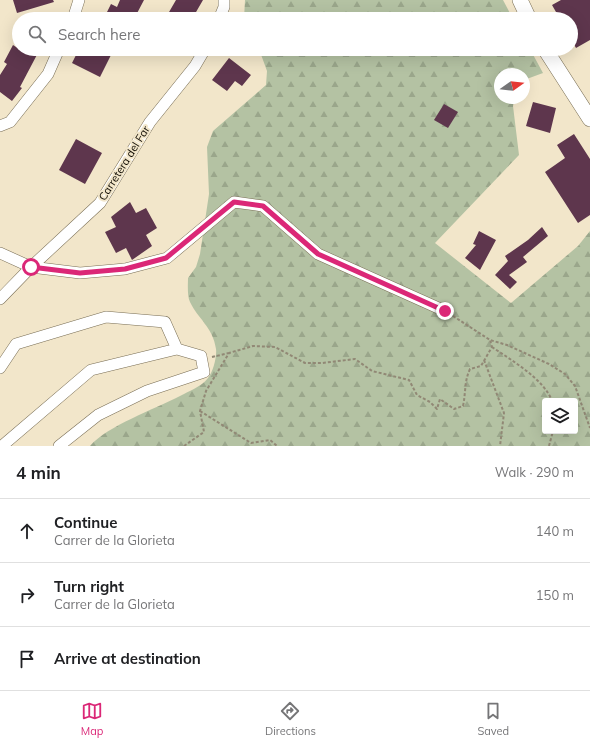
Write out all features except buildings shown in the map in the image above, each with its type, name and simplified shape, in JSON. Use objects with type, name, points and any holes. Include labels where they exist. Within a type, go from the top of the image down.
[{"type":"street","points":[[69,0],[72,12]]},
{"type":"street","points":[[76,12],[79,0]]},
{"type":"street","points":[[222,12],[224,0]]},
{"type":"street","points":[[520,0],[526,12]]},
{"type":"street","points":[[0,126],[10,122],[48,74],[56,56]]},
{"type":"street","name":"Carretera del Far","points":[[0,299],[31,267],[100,203],[150,122],[195,66],[201,56]]},
{"type":"street","points":[[550,56],[590,119]]},
{"type":"street","points":[[0,253],[31,267],[80,273],[125,269],[166,258],[234,202],[263,206],[318,254],[445,311]]},
{"type":"street","points":[[0,368],[16,344],[106,317],[165,322],[177,349]]},
{"type":"street","points":[[2,446],[91,370],[177,349],[200,356],[204,372],[146,391],[98,415],[59,446]]},
{"type":"path","points":[[445,311],[490,340],[507,345],[549,364],[565,374],[575,386],[590,428]]},
{"type":"path","points":[[490,340],[492,347],[540,382],[550,394],[551,398]]},
{"type":"path","points":[[200,356],[210,357],[253,346],[275,347],[305,363],[322,363],[354,359],[372,371],[409,380],[417,395],[430,402],[437,409],[440,399],[454,409],[463,406],[466,393],[465,381],[470,369],[481,366],[492,347]]},
{"type":"path","points":[[184,446],[204,432],[200,411],[206,391],[229,353]]},
{"type":"path","points":[[484,360],[504,413],[500,446]]},
{"type":"path","points":[[200,411],[251,443],[270,440],[277,446]]},
{"type":"path","points":[[549,446],[553,434]]},
{"type":"green space","points":[[245,0],[503,0],[509,12],[244,12]]},
{"type":"green space","points":[[262,56],[534,56],[543,73],[530,78],[530,68],[494,68],[494,104],[514,104],[519,155],[435,243],[511,303],[578,246],[590,231],[590,446],[90,446],[119,425],[198,386],[208,378],[212,372],[216,356],[214,341],[209,329],[190,302],[188,297],[188,278],[196,267],[200,254],[209,194],[207,147],[213,131],[266,85],[267,71]]},
{"type":"route","points":[[31,267],[80,273],[125,269],[166,258],[234,202],[263,206],[318,254],[445,311]]}]
